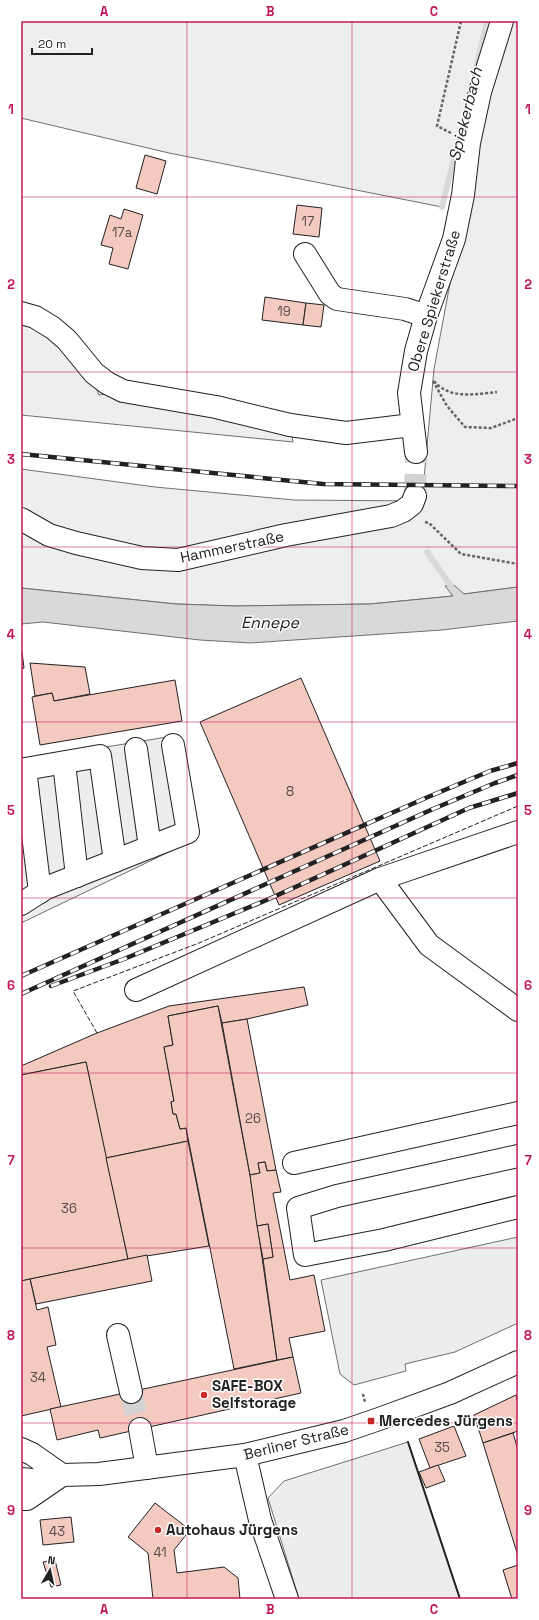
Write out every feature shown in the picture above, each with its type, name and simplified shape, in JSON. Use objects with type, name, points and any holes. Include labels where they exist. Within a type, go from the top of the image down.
[{"type":"street","name":"Obere Spiekerstraße","points":[[412,425],[408,393],[416,351],[426,316],[454,239],[480,92],[502,21]]},
{"type":"street","points":[[306,254],[330,294],[337,299],[405,309],[426,316]]},
{"type":"street","points":[[21,313],[34,317],[54,328],[67,340],[94,373],[107,383],[123,391],[216,407],[290,425],[346,433],[412,425],[416,452]]},
{"type":"street","name":"Hammerstraße","points":[[21,519],[49,535],[76,543],[142,558],[178,560],[286,535],[391,516],[403,511],[412,504],[415,496]]},
{"type":"street","points":[[21,904],[40,892],[77,876],[188,832],[173,745]]},
{"type":"street","points":[[136,749],[150,847]]},
{"type":"street","points":[[40,892],[25,769],[100,756],[115,861]]},
{"type":"street","points":[[64,763],[77,876]]},
{"type":"street","points":[[136,990],[380,879],[518,832]]},
{"type":"street","points":[[380,879],[430,945],[518,1010]]},
{"type":"street","points":[[294,1163],[518,1112]]},
{"type":"street","points":[[518,1156],[337,1196],[298,1208],[305,1255],[384,1240],[518,1207]]},
{"type":"street","points":[[118,1334],[131,1392]]},
{"type":"street","name":"Berliner Straße","points":[[21,1479],[32,1480],[62,1475],[99,1474],[245,1455],[344,1431],[450,1393],[518,1362]]},
{"type":"street","points":[[140,1429],[147,1468]]},
{"type":"street","points":[[21,1449],[32,1454],[62,1475],[27,1499],[21,1499]]},
{"type":"street","points":[[245,1455],[260,1520],[287,1599]]},
{"type":"path","points":[[461,21],[437,126],[470,143]]},
{"type":"path","points":[[430,376],[440,388],[459,395],[497,392]]},
{"type":"path","points":[[447,406],[465,427],[491,428],[518,418]]},
{"type":"path","points":[[391,516],[429,523],[460,554],[518,564]]},
{"type":"shaded area","points":[[21,21],[487,21],[442,207],[169,153],[21,118]]},
{"type":"shaded area","points":[[499,21],[518,21],[518,587],[464,594],[446,586],[453,596],[370,604],[235,606],[176,604],[21,588],[21,469],[155,487],[294,500],[422,501],[434,369]]},
{"type":"shaded area","points":[[21,321],[43,328],[95,385],[99,395],[123,391],[290,425],[293,442],[21,415]]},
{"type":"shaded area","points":[[179,735],[196,839],[21,923],[21,838],[26,837],[21,761]]},
{"type":"shaded area","points":[[518,1237],[518,1323],[455,1352],[405,1364],[406,1371],[354,1385],[340,1374],[321,1280]]},
{"type":"shaded area","points":[[408,1442],[460,1599],[299,1599],[268,1498],[284,1481]]},
{"type":"water","name":"Ennepe","points":[[454,585],[464,594],[518,587],[518,621],[442,630],[250,643],[200,640],[43,622],[21,624],[21,588],[176,604],[235,606],[370,604],[453,596],[445,586]]},
{"type":"building","points":[[145,155],[166,161],[157,194],[136,188]]},
{"type":"building","points":[[297,205],[322,208],[319,237],[293,234]]},
{"type":"building","points":[[124,209],[143,215],[128,269],[109,264],[113,248],[101,245],[110,215],[121,219]]},
{"type":"building","points":[[265,297],[306,303],[303,325],[262,320]]},
{"type":"building","points":[[306,303],[324,305],[321,327],[303,325]]},
{"type":"building","points":[[22,652],[24,668],[21,669],[21,653]]},
{"type":"building","points":[[30,663],[85,667],[90,694],[54,701],[52,693],[35,696]]},
{"type":"building","points":[[301,678],[380,861],[279,905],[200,722]]},
{"type":"building","points":[[175,680],[182,721],[40,745],[32,697],[52,693],[54,701]]},
{"type":"building","points":[[304,987],[308,1005],[247,1019],[222,1023],[218,1006],[168,1016],[173,1045],[164,1047],[174,1101],[171,1102],[173,1114],[176,1114],[180,1129],[186,1128],[188,1141],[106,1158],[86,1062],[21,1075],[21,1066],[97,1033],[169,1006]]},
{"type":"building","points":[[218,1006],[250,1175],[277,1360],[234,1369],[186,1128],[180,1129],[176,1114],[173,1114],[171,1102],[174,1101],[164,1047],[173,1045],[168,1016]]},
{"type":"building","points":[[247,1019],[276,1170],[267,1171],[265,1162],[258,1163],[260,1173],[250,1175],[222,1023]]},
{"type":"building","points":[[86,1062],[128,1259],[21,1281],[21,1075]]},
{"type":"building","points":[[188,1141],[209,1246],[128,1259],[106,1158]]},
{"type":"building","points":[[265,1162],[267,1171],[276,1170],[281,1192],[273,1193],[290,1280],[314,1275],[325,1331],[289,1338],[293,1357],[277,1360],[263,1259],[273,1257],[268,1224],[257,1226],[250,1175],[260,1173],[258,1163]]},
{"type":"building","points":[[268,1224],[273,1257],[263,1259],[257,1226]]},
{"type":"building","points":[[147,1255],[152,1281],[36,1304],[30,1279]]},
{"type":"building","points":[[30,1279],[37,1310],[48,1307],[56,1345],[47,1347],[61,1407],[21,1416],[21,1281]]},
{"type":"building","points":[[293,1357],[301,1393],[100,1438],[98,1430],[57,1440],[50,1409]]},
{"type":"building","points":[[516,1395],[518,1404],[518,1431],[483,1443],[474,1415]]},
{"type":"building","points":[[454,1426],[466,1456],[430,1468],[419,1439]]},
{"type":"building","points":[[513,1433],[518,1450],[518,1556],[483,1443]]},
{"type":"building","points":[[438,1465],[445,1481],[426,1488],[419,1472]]},
{"type":"building","points":[[155,1503],[190,1530],[174,1550],[177,1573],[224,1567],[238,1578],[240,1599],[153,1599],[148,1553],[128,1537]]},
{"type":"building","points":[[71,1517],[74,1542],[43,1545],[40,1520]]},
{"type":"building","points":[[55,1560],[61,1585],[51,1587],[43,1562]]},
{"type":"building","points":[[518,1565],[518,1599],[512,1599],[503,1570]]},
{"type":"waterway","name":"Spiekerbach","points":[[475,74],[487,21]]},
{"type":"waterway","name":"Spiekerbach","points":[[442,207],[460,135]]},
{"type":"waterway","name":"Spiekerbach","points":[[427,552],[455,592]]},
{"type":"tunnel","points":[[415,496],[416,452]]},
{"type":"tunnel","points":[[131,1392],[140,1429]]},
{"type":"railway","points":[[21,454],[323,484],[518,486]]},
{"type":"railway","points":[[21,976],[428,797],[490,771],[518,763]]},
{"type":"railway","points":[[21,994],[433,809],[518,775]]},
{"type":"railway","points":[[51,986],[124,959],[269,899],[469,808],[518,793]]},
{"type":"fence","points":[[97,1033],[73,991],[199,943],[518,806]]},
{"type":"wall","points":[[408,1442],[460,1599]]},
{"type":"place","name":"SAFE-BOX Selfstorage","points":[[204,1395]]},
{"type":"place","name":"Mercedes Jürgens","points":[[371,1421]]},
{"type":"place","name":"Autohaus Jürgens","points":[[158,1530]]}]
